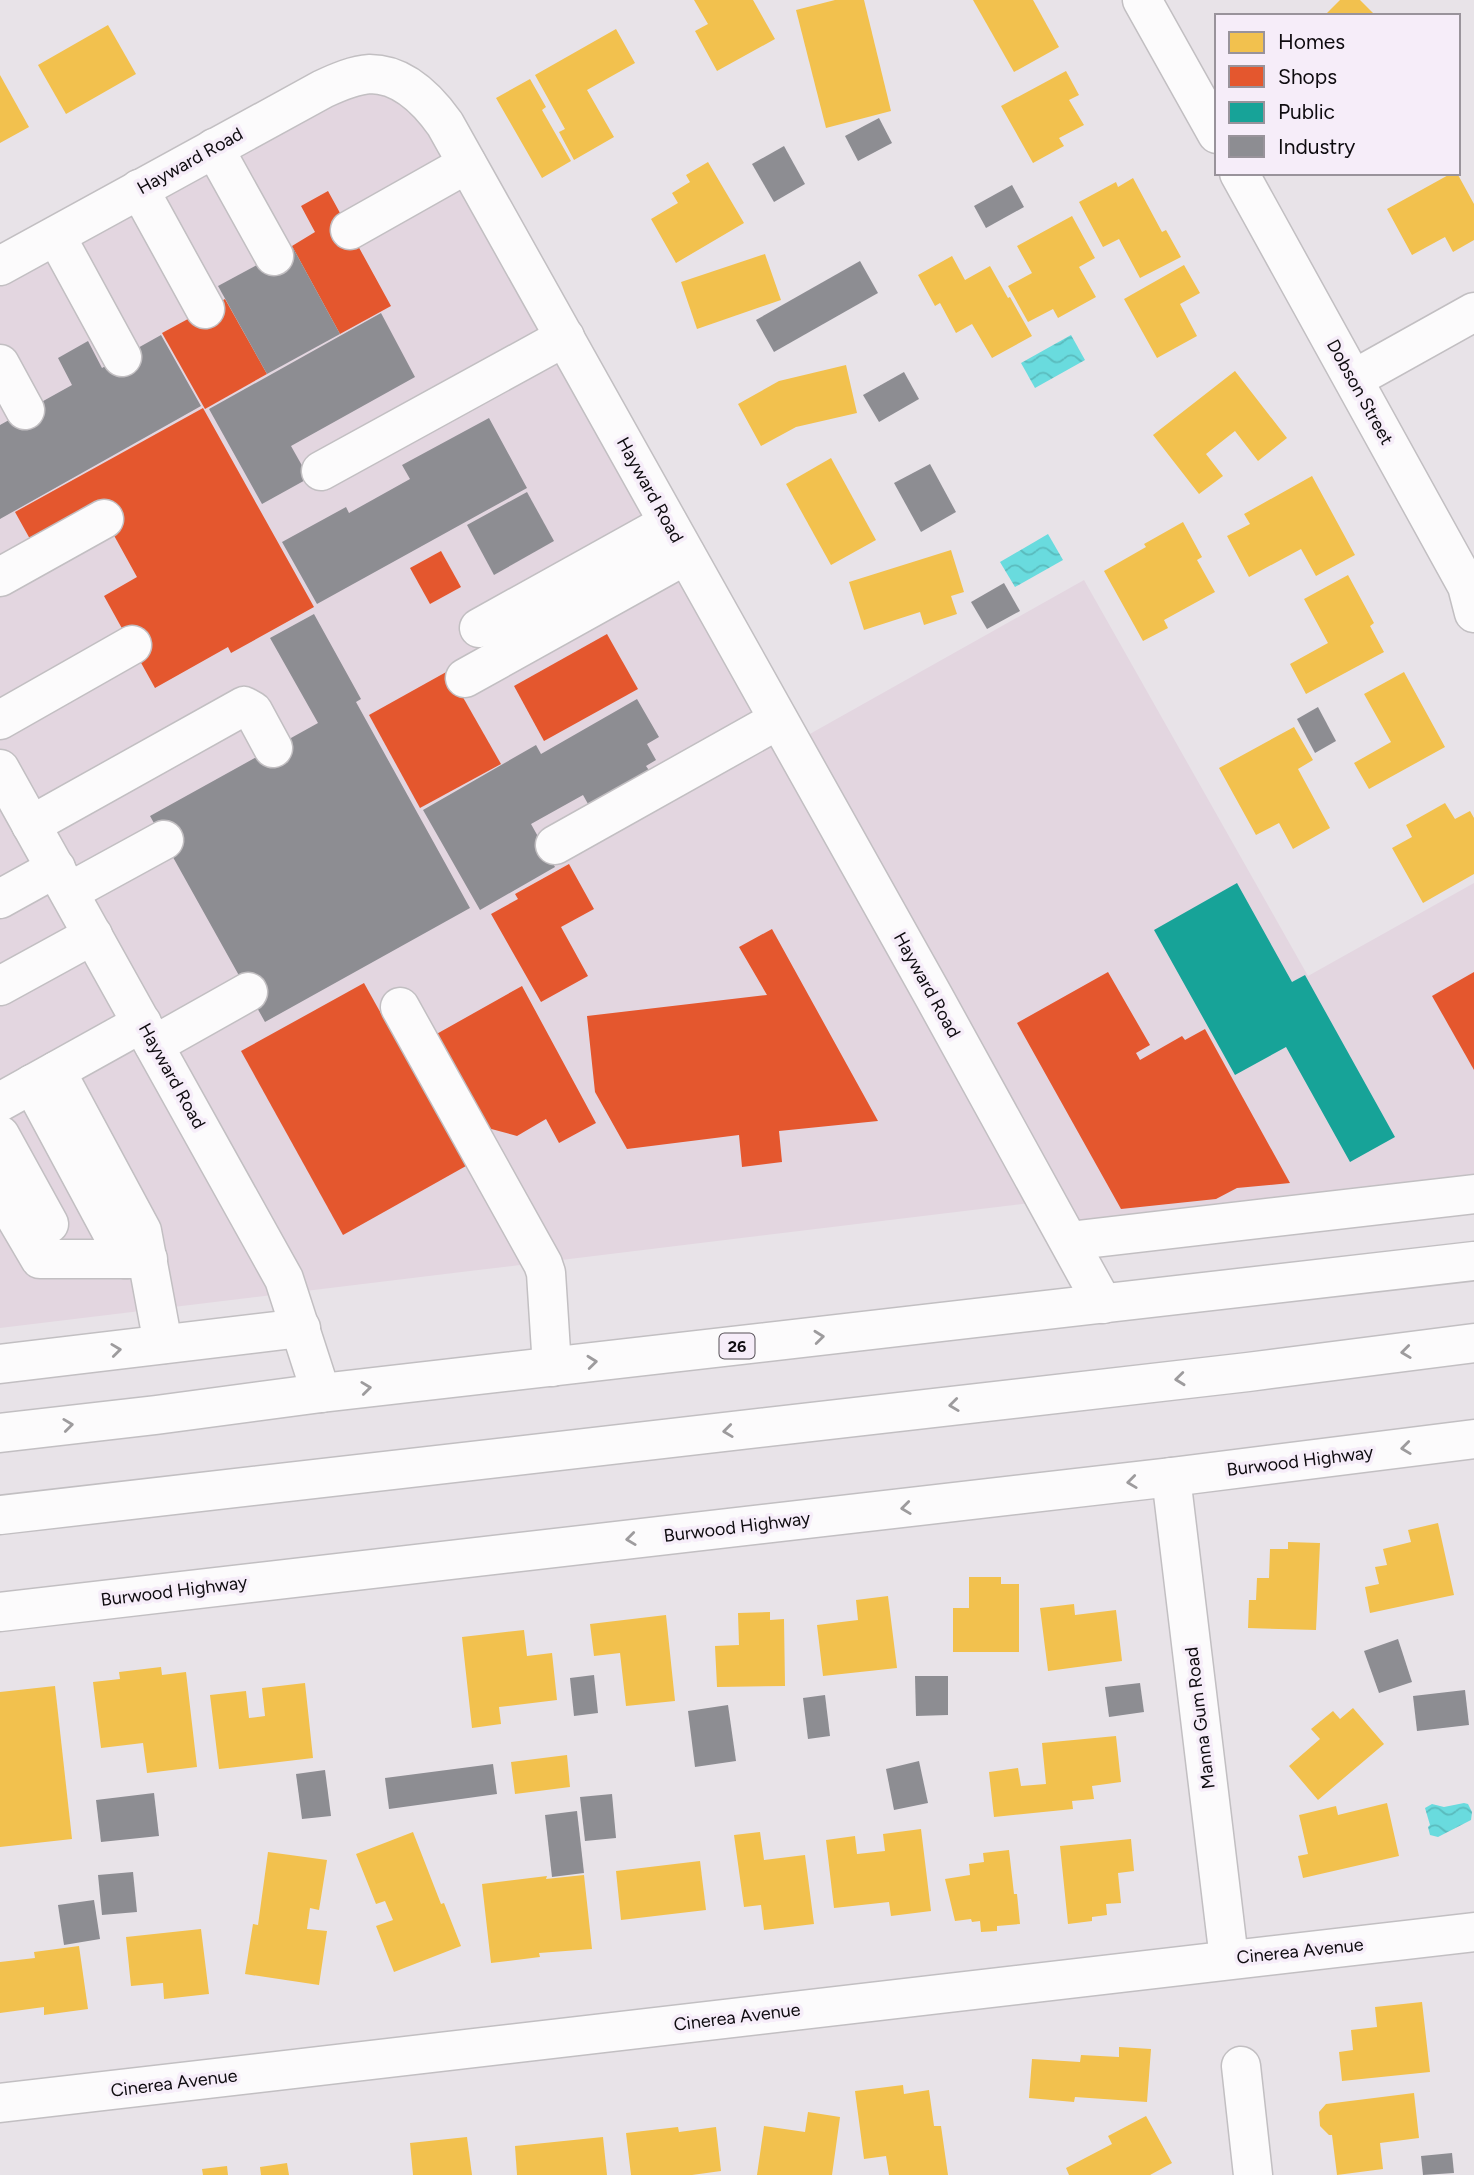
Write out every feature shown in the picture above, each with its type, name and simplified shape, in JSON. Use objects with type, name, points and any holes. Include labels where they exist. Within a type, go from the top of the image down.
[{"type":"main road","points":[[1142,0],[1215,130]]},
{"type":"main road","name":"Hayward Road","points":[[0,266],[323,89],[348,78],[371,74],[393,79],[413,89],[431,105],[445,124],[565,337],[1103,1304]]},
{"type":"main road","points":[[214,148],[274,256]]},
{"type":"main road","points":[[349,230],[467,164]]},
{"type":"main road","name":"Dobson Street","points":[[1239,175],[1467,586],[1474,613]]},
{"type":"main road","points":[[139,190],[205,309]]},
{"type":"main road","points":[[56,236],[122,357]]},
{"type":"main road","points":[[1354,379],[1474,312]]},
{"type":"main road","points":[[321,471],[565,337]]},
{"type":"main road","points":[[0,365],[26,410]]},
{"type":"main road","points":[[0,577],[104,519]]},
{"type":"main road","points":[[479,628],[677,539]]},
{"type":"main road","points":[[466,678],[677,539]]},
{"type":"main road","points":[[0,720],[132,645]]},
{"type":"main road","points":[[31,825],[244,706],[253,711],[273,748]]},
{"type":"main road","points":[[555,845],[778,720]]},
{"type":"main road","name":"Hayward Road","points":[[0,769],[284,1279],[321,1393]]},
{"type":"main road","points":[[0,899],[63,880],[164,840]]},
{"type":"main road","points":[[0,986],[93,935]]},
{"type":"main road","points":[[24,1089],[248,992]]},
{"type":"main road","points":[[400,1007],[545,1268],[552,1367]]},
{"type":"main road","points":[[0,1191],[36,1255],[45,1260],[110,1259],[141,1228],[24,1089]]},
{"type":"main road","points":[[24,1089],[110,1259],[163,1344]]},
{"type":"main road","points":[[0,1135],[110,1259]]},
{"type":"main road","points":[[1069,1241],[1474,1194]]},
{"type":"main road","name":"26","points":[[0,1433],[321,1393],[1474,1261]]},
{"type":"main road","points":[[0,1364],[301,1328]]},
{"type":"main road","points":[[0,1515],[1248,1372],[1474,1343]]},
{"type":"main road","name":"Burwood Highway","points":[[0,1612],[1171,1477],[1474,1439]]},
{"type":"main road","name":"Manna Gum Road","points":[[1171,1477],[1229,1959]]},
{"type":"main road","name":"Cinerea Avenue","points":[[0,2104],[1474,1932]]},
{"type":"main road","points":[[1241,2066],[1253,2175]]},
{"type":"shaded area","points":[[323,89],[413,89],[792,744],[1084,580],[1308,976],[1474,883],[1474,1194],[1069,1241],[1047,1201],[0,1328],[0,266]]},
{"type":"water","points":[[1071,335],[1085,360],[1035,388],[1021,363]]},
{"type":"water","points":[[1048,534],[1063,560],[1015,587],[1000,562]]},
{"type":"water","points":[[1432,1804],[1444,1807],[1468,1804],[1472,1812],[1471,1820],[1438,1837],[1430,1835],[1425,1808]]},
{"type":"building: Homes","points":[[694,0],[753,0],[775,39],[717,71],[695,31],[708,24]]},
{"type":"building: Homes","points":[[835,0],[864,0],[891,111],[826,128],[796,10]]},
{"type":"building: Homes","points":[[973,0],[1033,0],[1059,47],[1014,72]]},
{"type":"building: Homes","points":[[1340,0],[1360,0],[1374,14],[1326,14]]},
{"type":"building: Homes","points":[[108,25],[136,74],[66,114],[38,65]]},
{"type":"building: Homes","points":[[616,29],[635,63],[587,90],[614,137],[574,160],[559,132],[565,129],[535,75]]},
{"type":"building: Homes","points":[[1066,71],[1079,95],[1069,100],[1084,125],[1059,138],[1064,146],[1033,163],[1001,106]]},
{"type":"building: Homes","points":[[0,75],[29,127],[0,143]]},
{"type":"building: Homes","points":[[530,79],[546,107],[542,110],[571,161],[542,178],[496,98]]},
{"type":"building: Homes","points":[[708,162],[744,223],[676,263],[651,219],[678,203],[672,193],[690,182],[686,175]]},
{"type":"building: Homes","points":[[1448,175],[1458,175],[1474,204],[1474,240],[1453,252],[1445,237],[1412,255],[1387,209]]},
{"type":"building: Homes","points":[[1133,178],[1162,232],[1166,230],[1181,257],[1140,278],[1119,239],[1103,247],[1079,202],[1116,182],[1118,187]]},
{"type":"building: Homes","points":[[1072,216],[1095,258],[1079,267],[1096,297],[1058,318],[1053,309],[1028,322],[1008,286],[1032,273],[1017,246]]},
{"type":"building: Homes","points":[[765,254],[781,300],[697,329],[681,282]]},
{"type":"building: Homes","points":[[952,256],[965,280],[990,266],[1032,336],[992,358],[972,324],[956,333],[940,303],[935,306],[918,275]]},
{"type":"building: Homes","points":[[1184,265],[1200,293],[1180,304],[1197,336],[1157,358],[1124,299]]},
{"type":"building: Homes","points":[[846,365],[857,413],[796,427],[761,446],[738,404],[779,381]]},
{"type":"building: Homes","points":[[1235,371],[1287,438],[1258,461],[1235,431],[1206,454],[1223,476],[1199,494],[1153,435]]},
{"type":"building: Homes","points":[[831,458],[876,540],[831,565],[786,484]]},
{"type":"building: Homes","points":[[1312,476],[1355,555],[1316,576],[1301,549],[1249,577],[1227,536],[1250,524],[1244,514]]},
{"type":"building: Homes","points":[[1183,522],[1202,557],[1197,560],[1215,592],[1164,620],[1168,628],[1143,641],[1104,571]]},
{"type":"building: Homes","points":[[951,550],[964,592],[951,596],[957,614],[924,625],[920,612],[864,630],[849,582]]},
{"type":"building: Homes","points":[[1348,575],[1374,623],[1370,626],[1384,652],[1306,694],[1290,664],[1328,643],[1304,599]]},
{"type":"building: Homes","points":[[1404,672],[1445,747],[1369,789],[1354,763],[1391,742],[1364,694]]},
{"type":"building: Homes","points":[[1294,727],[1313,760],[1298,769],[1330,828],[1293,849],[1279,823],[1256,835],[1219,768]]},
{"type":"building: Homes","points":[[1445,803],[1455,819],[1470,811],[1474,818],[1474,874],[1423,903],[1392,848],[1412,837],[1406,825]]},
{"type":"building: Homes","points":[[1438,1523],[1454,1595],[1370,1613],[1365,1587],[1379,1584],[1375,1567],[1387,1565],[1383,1549],[1411,1542],[1408,1530]]},
{"type":"building: Homes","points":[[1288,1542],[1320,1543],[1316,1630],[1248,1628],[1249,1600],[1256,1600],[1257,1578],[1269,1578],[1270,1549],[1288,1549]]},
{"type":"building: Homes","points":[[969,1577],[1001,1577],[1001,1584],[1019,1584],[1019,1652],[953,1652],[953,1608],[969,1608]]},
{"type":"building: Homes","points":[[888,1596],[897,1668],[823,1676],[817,1625],[858,1620],[856,1600]]},
{"type":"building: Homes","points":[[1074,1604],[1075,1615],[1116,1610],[1122,1661],[1048,1671],[1040,1608]]},
{"type":"building: Homes","points":[[770,1612],[770,1620],[784,1619],[785,1686],[717,1687],[715,1646],[739,1645],[738,1613]]},
{"type":"building: Homes","points":[[666,1615],[675,1701],[626,1706],[620,1653],[594,1656],[590,1624]]},
{"type":"building: Homes","points":[[524,1630],[527,1656],[552,1653],[557,1700],[499,1707],[501,1724],[472,1728],[462,1637]]},
{"type":"building: Homes","points":[[161,1667],[162,1675],[186,1672],[197,1767],[147,1773],[143,1743],[101,1748],[93,1682],[120,1679],[119,1672]]},
{"type":"building: Homes","points":[[305,1683],[313,1758],[219,1769],[210,1695],[246,1691],[249,1718],[265,1716],[262,1688]]},
{"type":"building: Homes","points":[[55,1686],[72,1839],[0,1847],[0,1692]]},
{"type":"building: Homes","points":[[1353,1708],[1384,1744],[1318,1800],[1289,1766],[1320,1739],[1311,1729],[1333,1711],[1340,1719]]},
{"type":"building: Homes","points":[[1116,1736],[1121,1782],[1092,1786],[1094,1799],[1072,1801],[1073,1809],[994,1817],[989,1772],[1018,1768],[1021,1786],[1046,1784],[1042,1743]]},
{"type":"building: Homes","points":[[567,1755],[570,1787],[515,1794],[511,1762]]},
{"type":"building: Homes","points":[[1387,1803],[1399,1856],[1303,1878],[1298,1856],[1308,1854],[1299,1815],[1336,1806],[1338,1815]]},
{"type":"building: Homes","points":[[921,1829],[931,1911],[891,1916],[889,1902],[834,1908],[826,1840],[855,1836],[857,1854],[885,1851],[883,1834]]},
{"type":"building: Homes","points":[[413,1832],[441,1904],[444,1903],[461,1946],[394,1972],[376,1926],[393,1920],[385,1901],[376,1904],[356,1854]]},
{"type":"building: Homes","points":[[760,1832],[764,1860],[805,1855],[814,1924],[764,1930],[761,1905],[744,1907],[734,1835]]},
{"type":"building: Homes","points":[[1131,1839],[1134,1871],[1118,1873],[1121,1903],[1106,1904],[1107,1915],[1092,1917],[1092,1921],[1068,1924],[1060,1846]]},
{"type":"building: Homes","points":[[1009,1850],[1020,1924],[997,1926],[997,1931],[981,1932],[980,1921],[955,1921],[945,1879],[970,1875],[969,1864],[984,1862],[983,1853]]},
{"type":"building: Homes","points":[[268,1852],[327,1860],[319,1910],[310,1908],[307,1929],[327,1931],[319,1985],[245,1974],[253,1924],[258,1925]]},
{"type":"building: Homes","points":[[700,1861],[706,1910],[621,1920],[616,1871]]},
{"type":"building: Homes","points":[[584,1875],[592,1949],[539,1953],[540,1957],[491,1963],[482,1884],[547,1876],[546,1879]]},
{"type":"building: Homes","points":[[201,1929],[209,1994],[164,1999],[163,1983],[131,1986],[126,1937]]},
{"type":"building: Homes","points":[[79,1946],[88,2009],[44,2015],[44,2007],[0,2013],[0,1962],[35,1958],[34,1952]]},
{"type":"building: Homes","points":[[1422,2002],[1430,2072],[1342,2081],[1339,2052],[1353,2050],[1351,2030],[1377,2027],[1375,2007]]},
{"type":"building: Homes","points":[[1119,2047],[1151,2049],[1147,2102],[1075,2097],[1074,2102],[1029,2098],[1032,2059],[1080,2062],[1081,2055],[1119,2057]]},
{"type":"building: Homes","points":[[903,2085],[904,2094],[929,2090],[934,2126],[941,2126],[948,2175],[889,2175],[886,2156],[864,2159],[855,2091]]},
{"type":"building: Homes","points":[[1414,2093],[1419,2138],[1380,2143],[1383,2169],[1337,2175],[1332,2135],[1320,2126],[1319,2112],[1326,2104]]},
{"type":"building: Homes","points":[[808,2112],[840,2117],[832,2175],[757,2175],[764,2126],[805,2132]]},
{"type":"building: Homes","points":[[1146,2116],[1172,2163],[1150,2175],[1069,2175],[1066,2168],[1112,2144],[1108,2136]]},
{"type":"building: Homes","points":[[678,2127],[679,2132],[716,2127],[721,2171],[692,2175],[631,2175],[626,2133]]},
{"type":"building: Homes","points":[[467,2137],[472,2175],[413,2175],[410,2143]]},
{"type":"building: Homes","points":[[603,2137],[607,2175],[517,2175],[515,2146]]},
{"type":"building: Homes","points":[[287,2163],[289,2175],[261,2175],[260,2167]]},
{"type":"building: Homes","points":[[227,2166],[228,2175],[203,2175],[202,2169]]},
{"type":"building: Shops","points":[[328,191],[391,306],[340,334],[292,246],[315,232],[301,206]]},
{"type":"building: Shops","points":[[225,299],[267,374],[205,409],[162,333]]},
{"type":"building: Shops","points":[[203,408],[314,607],[231,653],[228,647],[155,688],[104,596],[137,577],[96,503],[30,539],[15,512]]},
{"type":"building: Shops","points":[[441,551],[461,587],[430,604],[410,568]]},
{"type":"building: Shops","points":[[607,634],[638,689],[544,741],[514,686]]},
{"type":"building: Shops","points":[[448,671],[501,764],[420,808],[369,715]]},
{"type":"building: Shops","points":[[569,864],[594,909],[561,927],[588,976],[541,1002],[491,914],[518,899],[515,894]]},
{"type":"building: Shops","points":[[772,929],[878,1121],[779,1131],[782,1162],[742,1167],[739,1135],[627,1149],[595,1092],[587,1016],[767,995],[739,947]]},
{"type":"building: Shops","points":[[1108,972],[1150,1045],[1136,1053],[1140,1060],[1182,1036],[1185,1040],[1205,1029],[1290,1183],[1237,1188],[1216,1199],[1121,1209],[1017,1023]]},
{"type":"building: Shops","points":[[1474,972],[1474,1070],[1432,996]]},
{"type":"building: Shops","points":[[364,983],[466,1166],[343,1235],[241,1051]]},
{"type":"building: Shops","points":[[522,986],[596,1123],[559,1143],[546,1119],[517,1136],[484,1127],[433,1036]]},
{"type":"building: Public","points":[[1237,883],[1292,982],[1305,975],[1395,1137],[1350,1162],[1286,1047],[1235,1075],[1154,930]]},
{"type":"building: Industry","points":[[879,118],[892,143],[858,161],[845,136]]},
{"type":"building: Industry","points":[[784,146],[805,184],[774,202],[752,164]]},
{"type":"building: Industry","points":[[1012,185],[1024,207],[986,228],[974,206]]},
{"type":"building: Industry","points":[[292,246],[340,334],[267,374],[218,286]]},
{"type":"building: Industry","points":[[860,261],[878,293],[774,352],[756,320]]},
{"type":"building: Industry","points":[[381,313],[415,377],[291,446],[309,478],[262,504],[209,409]]},
{"type":"building: Industry","points":[[161,335],[201,406],[0,519],[0,425],[72,385],[58,358],[88,341],[102,368]]},
{"type":"building: Industry","points":[[904,372],[919,399],[879,422],[863,395]]},
{"type":"building: Industry","points":[[489,418],[527,488],[317,604],[282,542],[346,507],[349,513],[410,479],[402,465]]},
{"type":"building: Industry","points":[[930,464],[956,512],[921,532],[894,483]]},
{"type":"building: Industry","points":[[527,492],[554,541],[494,575],[467,525]]},
{"type":"building: Industry","points":[[1004,583],[1020,611],[987,629],[971,602]]},
{"type":"building: Industry","points":[[314,614],[361,699],[356,702],[470,908],[265,1022],[150,816],[318,723],[270,638]]},
{"type":"building: Industry","points":[[637,699],[659,737],[647,744],[656,760],[646,766],[653,776],[592,811],[583,795],[531,824],[555,867],[480,910],[423,810],[536,745],[541,754]]},
{"type":"building: Industry","points":[[1318,707],[1336,741],[1315,753],[1297,719]]},
{"type":"building: Industry","points":[[1398,1639],[1412,1682],[1379,1693],[1364,1651]]},
{"type":"building: Industry","points":[[594,1675],[598,1713],[574,1716],[570,1678]]},
{"type":"building: Industry","points":[[915,1676],[948,1676],[948,1715],[916,1716]]},
{"type":"building: Industry","points":[[1140,1683],[1144,1712],[1109,1717],[1105,1687]]},
{"type":"building: Industry","points":[[1465,1690],[1469,1725],[1417,1731],[1413,1696]]},
{"type":"building: Industry","points":[[825,1695],[830,1736],[808,1739],[803,1698]]},
{"type":"building: Industry","points":[[728,1705],[736,1761],[695,1767],[688,1711]]},
{"type":"building: Industry","points":[[919,1761],[928,1803],[894,1810],[886,1769]]},
{"type":"building: Industry","points":[[493,1764],[497,1794],[389,1809],[385,1778]]},
{"type":"building: Industry","points":[[325,1770],[331,1816],[302,1819],[296,1774]]},
{"type":"building: Industry","points":[[154,1793],[159,1836],[101,1842],[96,1800]]},
{"type":"building: Industry","points":[[612,1794],[616,1838],[585,1841],[580,1797]]},
{"type":"building: Industry","points":[[577,1811],[584,1873],[552,1877],[545,1815]]},
{"type":"building: Industry","points":[[133,1872],[137,1912],[102,1915],[98,1875]]},
{"type":"building: Industry","points":[[94,1900],[100,1939],[64,1945],[58,1905]]},
{"type":"building: Industry","points":[[1452,2153],[1454,2173],[1423,2175],[1421,2156]]}]
